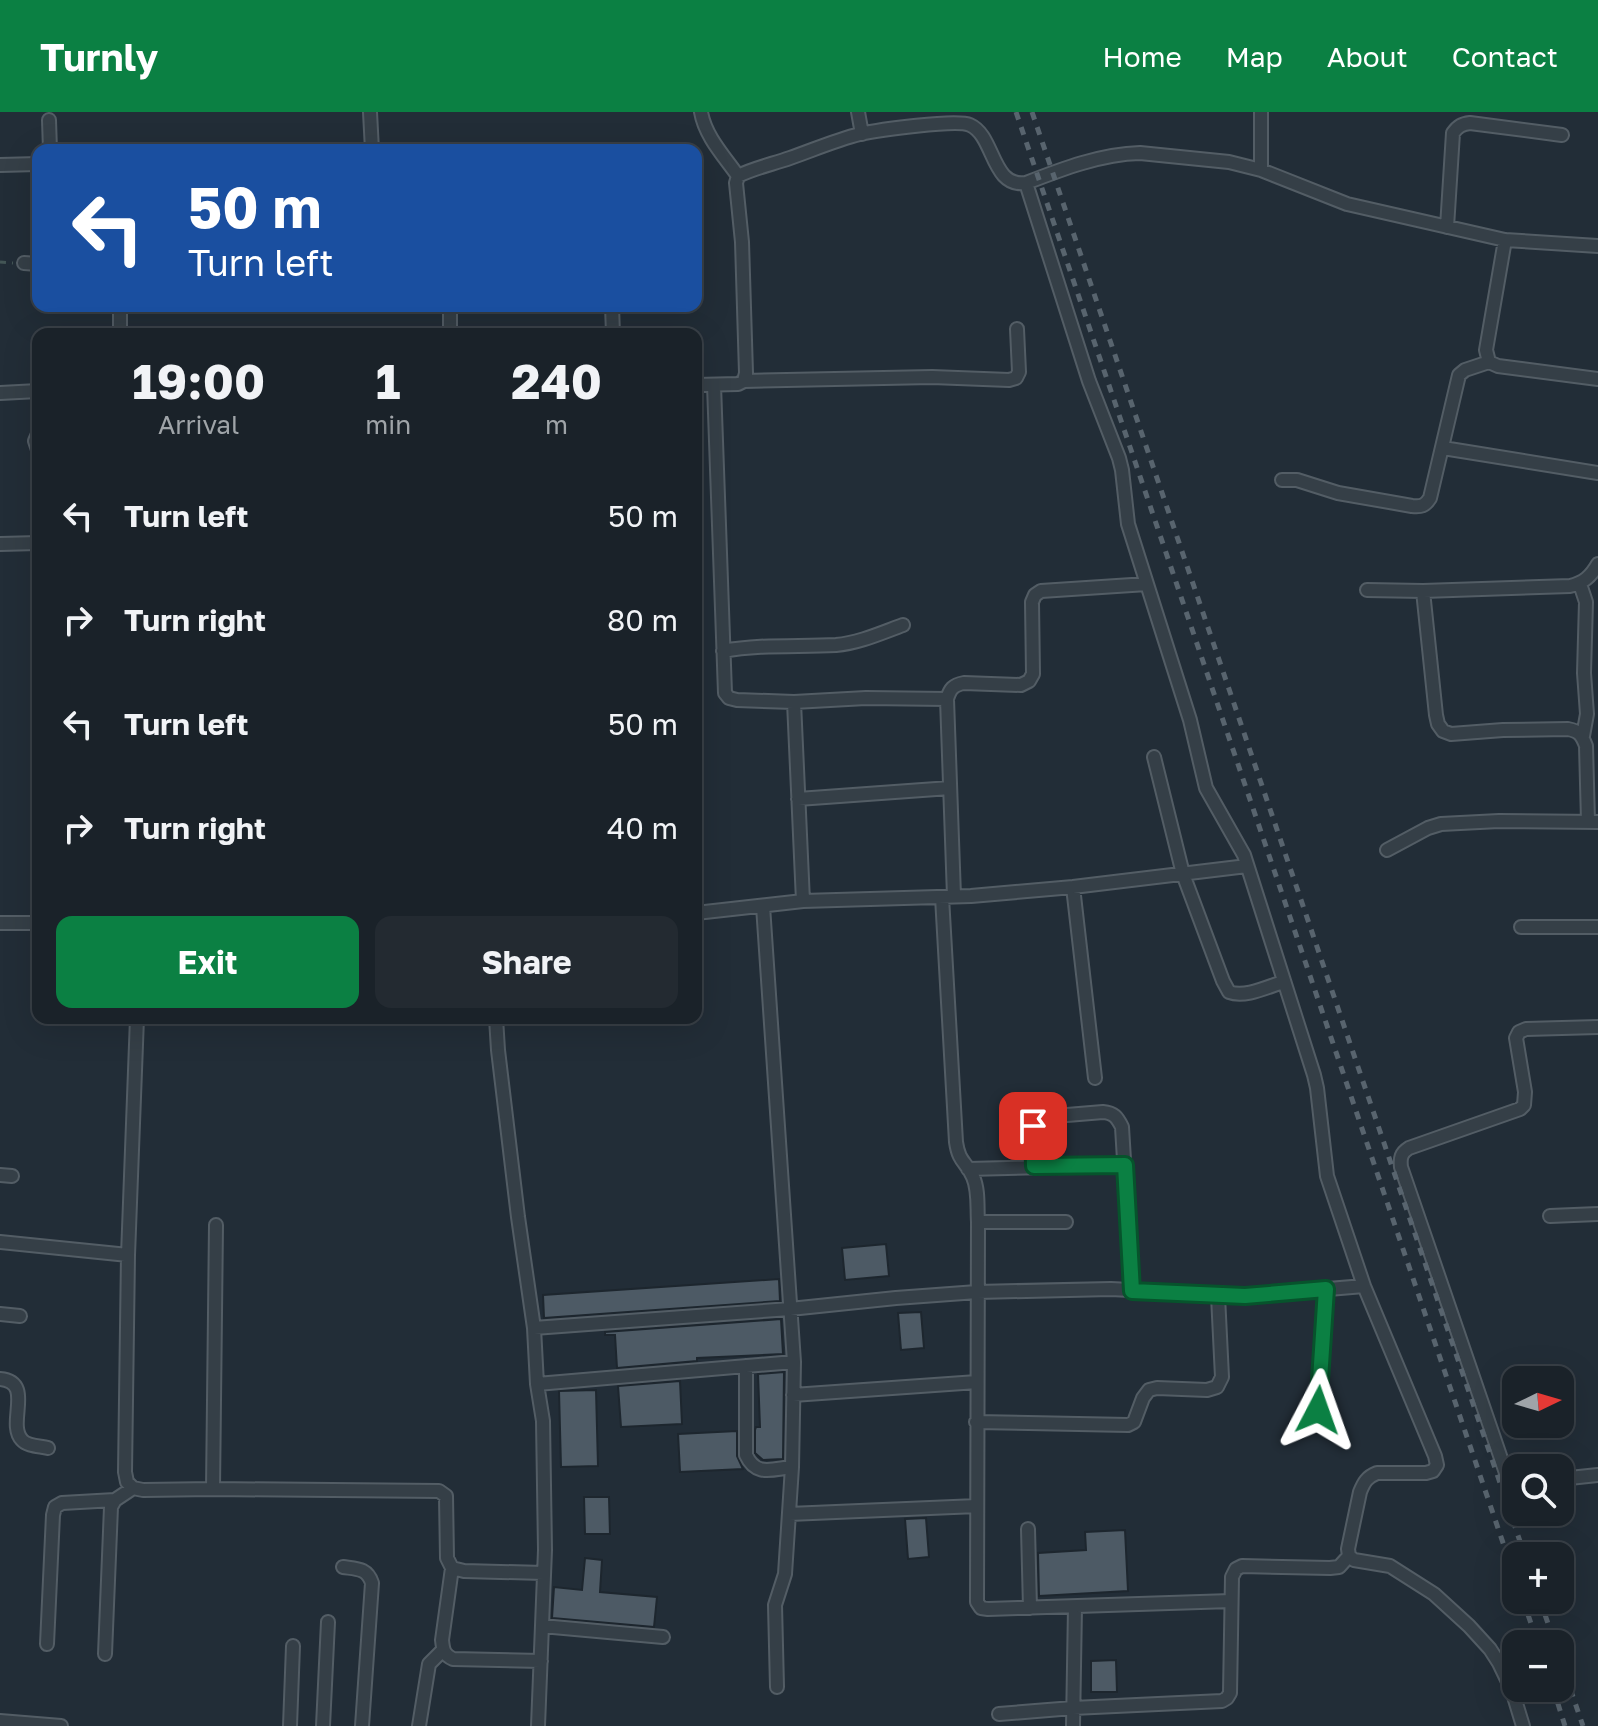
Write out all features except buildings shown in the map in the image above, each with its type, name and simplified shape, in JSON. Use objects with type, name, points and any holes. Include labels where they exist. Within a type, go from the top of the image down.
[{"type":"street","points":[[370,112],[372,144]]},
{"type":"street","points":[[701,112],[708,132],[738,176]]},
{"type":"street","points":[[858,112],[862,134]]},
{"type":"street","points":[[972,112],[974,127],[1005,177],[1017,184],[1126,154],[1218,161],[1261,170],[1347,204],[1505,240],[1598,246]]},
{"type":"street","points":[[1261,112],[1261,170]]},
{"type":"street","points":[[49,120],[50,144]]},
{"type":"street","points":[[738,176],[862,134],[950,123],[965,123],[974,127]]},
{"type":"street","points":[[1447,227],[1453,133],[1457,128],[1470,123],[1562,135]]},
{"type":"street","points":[[0,165],[32,164]]},
{"type":"street","points":[[738,176],[744,381]]},
{"type":"street","points":[[1026,183],[1089,381],[1119,458],[1128,524],[1190,720],[1206,788],[1239,844],[1317,1088],[1327,1176],[1364,1286],[1435,1456],[1437,1465],[1433,1471],[1386,1472],[1370,1476],[1363,1483],[1349,1556],[1354,1560],[1390,1566],[1434,1594],[1456,1613],[1499,1663],[1512,1690],[1523,1726]]},
{"type":"street","points":[[1489,362],[1486,350],[1505,240]]},
{"type":"street","points":[[702,385],[738,384],[744,381],[932,377],[1009,380],[1016,378],[1019,372],[1017,329]]},
{"type":"street","points":[[1282,480],[1297,480],[1338,493],[1420,507],[1430,498],[1459,375],[1465,370],[1489,362],[1498,366],[1598,379]]},
{"type":"street","points":[[714,385],[725,693],[737,700],[794,702],[866,698],[947,699]]},
{"type":"street","points":[[0,393],[32,391]]},
{"type":"street","points":[[1443,448],[1598,473]]},
{"type":"street","points":[[0,544],[32,543]]},
{"type":"street","points":[[1367,590],[1570,586],[1580,584],[1597,567]]},
{"type":"street","points":[[1147,584],[1041,591],[1032,602],[1033,674],[1029,681],[1021,685],[964,683],[949,690],[947,699],[950,788],[948,896],[956,1142],[961,1161],[976,1184],[978,1222],[977,1602],[981,1608],[988,1609],[1231,1601]]},
{"type":"street","points":[[1387,850],[1441,824],[1593,822],[1583,736],[1587,714],[1584,673],[1586,602],[1580,584]]},
{"type":"street","points":[[1423,591],[1436,715],[1443,731],[1451,734],[1568,729],[1583,736]]},
{"type":"street","points":[[723,651],[759,646],[837,645],[903,625]]},
{"type":"street","points":[[794,702],[803,901]]},
{"type":"street","points":[[1154,757],[1183,874],[1229,992],[1245,993],[1283,982]]},
{"type":"street","points":[[798,799],[950,788]]},
{"type":"street","points":[[702,912],[803,901],[948,896],[1073,887],[1247,866]]},
{"type":"street","points":[[1073,887],[1095,1078]]},
{"type":"street","points":[[763,906],[794,1362],[792,1467],[785,1574],[775,1605],[777,1687]]},
{"type":"street","points":[[0,923],[32,923]]},
{"type":"street","points":[[1521,927],[1598,927]]},
{"type":"street","points":[[137,1024],[128,1255],[127,1482],[133,1488],[154,1491],[439,1491],[446,1496],[447,1558],[452,1568],[442,1640],[446,1656],[453,1659],[541,1661]]},
{"type":"street","points":[[496,1024],[543,1421],[545,1550],[538,1726]]},
{"type":"street","points":[[1502,1461],[1400,1158],[1409,1148],[1524,1105],[1525,1092],[1516,1038],[1519,1032],[1526,1029],[1598,1027]]},
{"type":"street","points":[[1034,1166],[1032,1133],[1037,1120],[1103,1112],[1117,1117],[1122,1127],[1132,1291]]},
{"type":"street","points":[[968,1169],[1125,1165]]},
{"type":"street","points":[[1550,1216],[1598,1214]]},
{"type":"street","points":[[978,1222],[1066,1222]]},
{"type":"street","points":[[213,1489],[216,1225]]},
{"type":"street","points":[[0,1242],[128,1255]]},
{"type":"street","points":[[534,1328],[977,1292],[1088,1289],[1245,1296],[1364,1286]]},
{"type":"street","points":[[1318,1410],[1326,1289]]},
{"type":"street","points":[[976,1422],[1128,1425],[1134,1422],[1149,1390],[1207,1390],[1217,1387],[1222,1377],[1218,1296]]},
{"type":"street","points":[[0,1314],[20,1316]]},
{"type":"street","points":[[537,1384],[794,1362]]},
{"type":"street","points":[[746,1366],[746,1455],[756,1469],[792,1467]]},
{"type":"street","points":[[0,1379],[15,1383],[21,1440],[48,1448]]},
{"type":"street","points":[[793,1395],[977,1382]]},
{"type":"street","points":[[1574,1478],[1598,1475]]},
{"type":"street","points":[[105,1654],[111,1507],[115,1500],[133,1488]]},
{"type":"street","points":[[47,1644],[55,1507],[62,1503],[115,1500]]},
{"type":"street","points":[[789,1514],[977,1506]]},
{"type":"street","points":[[1028,1529],[1030,1608]]},
{"type":"street","points":[[999,1714],[1222,1701],[1230,1693],[1232,1577],[1236,1569],[1242,1566],[1339,1567],[1349,1556]]},
{"type":"street","points":[[343,1567],[365,1570],[372,1583],[362,1726]]},
{"type":"street","points":[[452,1568],[544,1573]]},
{"type":"street","points":[[1073,1726],[1075,1607]]},
{"type":"street","points":[[323,1726],[328,1622]]},
{"type":"street","points":[[542,1626],[663,1637]]},
{"type":"street","points":[[290,1726],[293,1646]]},
{"type":"street","points":[[419,1726],[429,1664],[443,1650]]},
{"type":"street","points":[[0,1721],[61,1726]]},
{"type":"railway","points":[[1016,112],[1503,1542]]},
{"type":"railway","points":[[1032,112],[1520,1542]]},
{"type":"railway","points":[[1528,1614],[1533,1630]]},
{"type":"railway","points":[[1545,1614],[1550,1630]]},
{"type":"railway","points":[[1574,1700],[1583,1726]]},
{"type":"railway","points":[[1557,1702],[1565,1726]]},
{"type":"route","points":[[1033,1126],[1034,1166],[1125,1165],[1132,1291],[1245,1296],[1326,1289],[1318,1410]]}]
